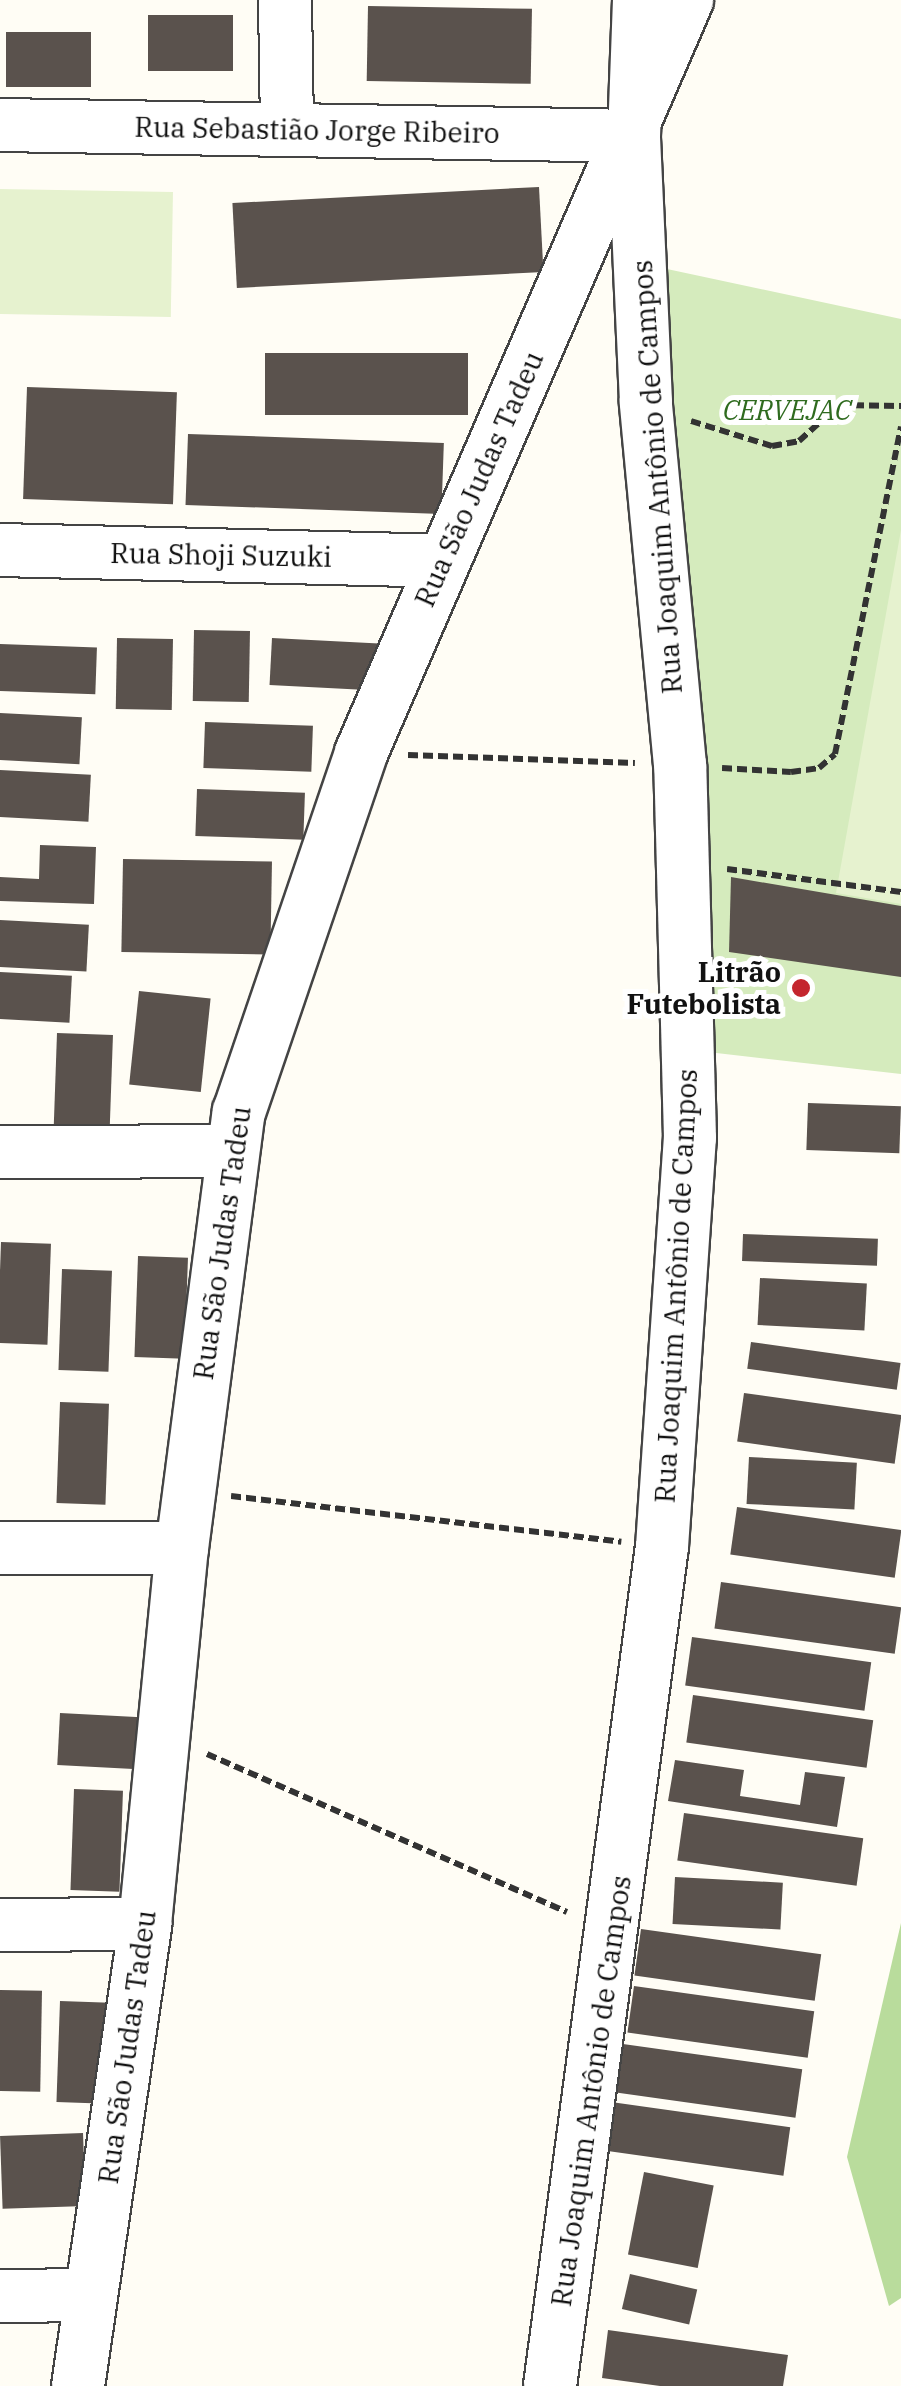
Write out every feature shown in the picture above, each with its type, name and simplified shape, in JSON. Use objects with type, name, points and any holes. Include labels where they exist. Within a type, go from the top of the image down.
[{"type":"street","points":[[285,0],[287,128]]},
{"type":"street","name":"Rua Joaquim Antônio de Campos","points":[[550,2386],[614,1932],[662,1547],[690,1138],[680,765],[646,402],[634,136],[638,0]]},
{"type":"street","name":"Rua São Judas Tadeu","points":[[78,2386],[145,1924],[188,1492],[230,1151],[257,1043],[362,753],[441,561],[634,136],[688,0]]},
{"type":"street","name":"Rua Sebastião Jorge Ribeiro","points":[[0,126],[634,136]]},
{"type":"street","name":"Rua Shoji Suzuki","points":[[0,550],[441,561]]},
{"type":"street","points":[[0,1152],[230,1151]]},
{"type":"street","points":[[0,1548],[182,1548]]},
{"type":"street","points":[[0,1925],[145,1924]]},
{"type":"street","points":[[0,2296],[91,2294]]},
{"type":"path","points":[[646,402],[731,438],[772,446],[800,442],[840,405],[901,406]]},
{"type":"path","points":[[362,753],[791,772],[818,768],[835,754],[901,427]]},
{"type":"path","points":[[681,871],[771,871],[901,892]]},
{"type":"path","points":[[188,1492],[662,1547]]},
{"type":"path","points":[[165,1735],[614,1932]]},
{"type":"green space","points":[[0,189],[173,192],[171,317],[0,314]]},
{"type":"green space","name":"CERVEJAC","points":[[667,269],[901,319],[901,1074],[699,1051]]},
{"type":"green space","points":[[901,530],[901,904],[836,893]]},
{"type":"green space","points":[[901,1923],[901,2298],[889,2306],[847,2157]]},
{"type":"building","points":[[368,6],[532,9],[531,84],[367,81]]},
{"type":"building","points":[[148,15],[233,15],[233,71],[148,71]]},
{"type":"building","points":[[6,32],[91,32],[91,87],[6,87]]},
{"type":"building","points":[[539,187],[543,272],[237,288],[232,203]]},
{"type":"building","points":[[265,353],[468,353],[468,415],[265,415]]},
{"type":"building","points":[[27,387],[177,392],[173,504],[23,499]]},
{"type":"building","points":[[188,434],[444,443],[441,514],[186,505]]},
{"type":"building","points":[[194,630],[250,631],[249,702],[193,701]]},
{"type":"building","points":[[117,638],[173,639],[172,710],[116,709]]},
{"type":"building","points":[[272,638],[379,644],[376,691],[270,685]]},
{"type":"building","points":[[0,644],[97,647],[95,694],[0,691]]},
{"type":"building","points":[[0,713],[82,717],[79,764],[0,760]]},
{"type":"building","points":[[205,722],[313,726],[311,772],[203,768]]},
{"type":"building","points":[[0,770],[91,775],[88,822],[0,817]]},
{"type":"building","points":[[197,789],[305,793],[303,840],[195,836]]},
{"type":"building","points":[[40,845],[96,847],[94,904],[0,901],[0,877],[39,879]]},
{"type":"building","points":[[123,859],[272,862],[270,955],[121,952]]},
{"type":"building","points":[[731,877],[901,906],[901,977],[729,952]]},
{"type":"building","points":[[0,920],[89,925],[86,972],[0,967]]},
{"type":"building","points":[[0,972],[72,976],[69,1023],[0,1019]]},
{"type":"building","points":[[139,991],[211,999],[201,1092],[129,1084]]},
{"type":"building","points":[[57,1033],[113,1035],[110,1128],[54,1126]]},
{"type":"building","points":[[808,1103],[901,1106],[899,1153],[806,1150]]},
{"type":"building","points":[[743,1234],[878,1239],[877,1266],[742,1261]]},
{"type":"building","points":[[1,1242],[51,1244],[47,1345],[0,1343]]},
{"type":"building","points":[[138,1256],[188,1258],[184,1359],[134,1357]]},
{"type":"building","points":[[62,1269],[112,1271],[108,1372],[58,1370]]},
{"type":"building","points":[[760,1278],[867,1284],[864,1331],[758,1325]]},
{"type":"building","points":[[751,1342],[901,1363],[897,1390],[747,1369]]},
{"type":"building","points":[[744,1393],[901,1415],[895,1464],[737,1442]]},
{"type":"building","points":[[60,1402],[109,1404],[105,1505],[56,1503]]},
{"type":"building","points":[[749,1457],[857,1463],[854,1510],[747,1504]]},
{"type":"building","points":[[737,1507],[901,1530],[895,1578],[730,1555]]},
{"type":"building","points":[[721,1582],[901,1607],[895,1654],[714,1629]]},
{"type":"building","points":[[692,1637],[871,1662],[864,1711],[685,1686]]},
{"type":"building","points":[[693,1695],[873,1720],[867,1768],[686,1743]]},
{"type":"building","points":[[60,1713],[141,1717],[138,1769],[57,1765]]},
{"type":"building","points":[[675,1760],[744,1770],[740,1796],[800,1805],[805,1772],[845,1777],[837,1827],[668,1801]]},
{"type":"building","points":[[74,1789],[123,1791],[119,1892],[70,1890]]},
{"type":"building","points":[[684,1813],[863,1838],[857,1886],[677,1861]]},
{"type":"building","points":[[675,1877],[783,1883],[780,1930],[673,1924]]},
{"type":"building","points":[[641,1929],[821,1954],[815,2001],[634,1976]]},
{"type":"building","points":[[634,1986],[814,2011],[808,2058],[627,2033]]},
{"type":"building","points":[[0,1990],[42,1991],[40,2092],[0,2091]]},
{"type":"building","points":[[60,2001],[110,2003],[106,2104],[56,2102]]},
{"type":"building","points":[[623,2044],[802,2069],[795,2118],[616,2093]]},
{"type":"building","points":[[611,2102],[790,2127],[783,2176],[604,2151]]},
{"type":"building","points":[[83,2133],[86,2206],[3,2209],[0,2136]]},
{"type":"building","points":[[644,2172],[714,2186],[698,2268],[628,2254]]},
{"type":"building","points":[[630,2274],[697,2290],[689,2325],[622,2309]]},
{"type":"building","points":[[608,2330],[788,2355],[783,2386],[660,2386],[602,2378]]},
{"type":"place","name":"Litrão Futebolista","points":[[801,988]]}]
